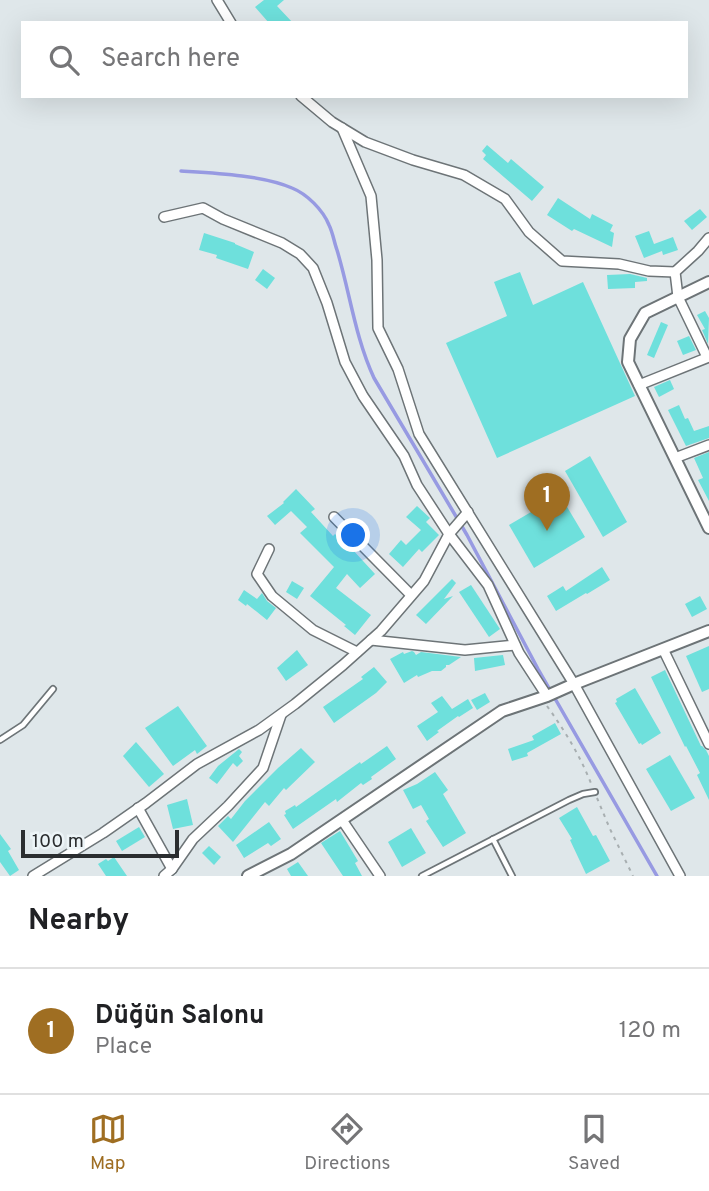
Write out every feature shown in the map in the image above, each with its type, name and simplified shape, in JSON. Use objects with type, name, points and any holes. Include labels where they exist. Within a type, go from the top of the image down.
[{"type":"street","points":[[216,0],[230,21]]},
{"type":"street","points":[[303,98],[332,122],[365,142],[464,175],[505,199],[529,232],[562,261],[619,264],[649,271],[675,272],[709,238]]},
{"type":"street","points":[[342,128],[371,196],[377,260],[378,328],[398,369],[419,434],[571,685],[680,876]]},
{"type":"street","points":[[164,217],[203,208],[282,243],[300,254],[313,268],[345,362],[363,396],[404,456],[417,485],[488,585],[515,645],[547,696]]},
{"type":"street","points":[[639,385],[708,357],[678,297],[675,272]]},
{"type":"street","points":[[709,282],[645,313],[630,339],[628,362],[709,528]]},
{"type":"street","points":[[675,458],[709,444]]},
{"type":"street","points":[[33,876],[138,808],[197,764],[281,715],[357,653],[424,581],[451,532],[466,515]]},
{"type":"street","points":[[334,517],[411,595]]},
{"type":"street","points":[[269,549],[257,574],[272,596],[313,630],[357,653]]},
{"type":"street","points":[[248,876],[272,871],[291,854],[502,711],[547,696],[709,631]]},
{"type":"street","points":[[371,640],[465,650],[515,645]]},
{"type":"street","points":[[663,649],[709,744]]},
{"type":"street","points":[[164,876],[173,869],[193,839],[263,768],[281,715]]},
{"type":"street","points":[[138,808],[173,869]]},
{"type":"street","points":[[342,820],[380,876]]},
{"type":"lane","points":[[0,740],[23,726],[53,689]]},
{"type":"lane","points":[[422,876],[569,800],[595,792]]},
{"type":"lane","points":[[493,839],[512,876]]},
{"type":"building","points":[[264,0],[284,0],[277,6],[291,21],[267,21],[255,7]]},
{"type":"building","points":[[487,145],[508,163],[511,159],[544,187],[532,201],[483,159],[486,155],[482,151]]},
{"type":"building","points":[[558,198],[590,219],[592,214],[613,225],[610,231],[614,233],[612,247],[574,229],[572,231],[547,215]]},
{"type":"building","points":[[700,209],[707,217],[692,230],[684,221]]},
{"type":"building","points":[[649,231],[654,244],[673,237],[678,250],[663,255],[662,251],[644,258],[635,236]]},
{"type":"building","points":[[204,233],[254,252],[248,269],[199,250]]},
{"type":"building","points":[[263,269],[275,278],[267,289],[255,280]]},
{"type":"building","points":[[520,272],[533,305],[583,282],[635,396],[497,458],[446,343],[507,316],[494,282]]},
{"type":"building","points":[[630,274],[647,278],[647,281],[635,282],[635,288],[608,289],[607,275]]},
{"type":"building","points":[[705,311],[709,318],[708,344],[702,330],[705,329],[697,315]]},
{"type":"building","points":[[661,322],[668,325],[654,358],[647,355]]},
{"type":"building","points":[[689,336],[696,350],[683,355],[677,341]]},
{"type":"building","points":[[670,380],[674,389],[659,397],[654,387]]},
{"type":"building","points":[[679,405],[694,431],[709,426],[709,438],[686,446],[668,410]]},
{"type":"building","points":[[709,452],[709,501],[698,480],[703,478],[694,458]]},
{"type":"building","points":[[590,456],[627,522],[603,537],[565,471]]},
{"type":"building","points":[[296,489],[315,509],[311,512],[333,536],[335,534],[352,549],[375,574],[360,588],[347,574],[336,588],[371,615],[355,635],[310,596],[334,567],[300,533],[307,527],[291,511],[275,525],[267,516]]},
{"type":"building","points":[[560,495],[585,537],[534,568],[509,525]]},
{"type":"building","points":[[417,506],[430,518],[426,522],[439,535],[422,552],[419,549],[403,567],[389,554],[401,540],[406,545],[421,530],[406,517]]},
{"type":"building","points":[[602,567],[610,580],[556,611],[547,596],[563,586],[566,591]]},
{"type":"building","points":[[452,579],[456,583],[444,599],[453,596],[426,624],[416,615]]},
{"type":"building","points":[[292,581],[304,588],[297,599],[286,592]]},
{"type":"building","points":[[471,585],[500,629],[489,637],[459,592]]},
{"type":"building","points":[[244,590],[257,599],[262,593],[276,608],[267,620],[238,600]]},
{"type":"building","points":[[700,596],[707,609],[692,617],[685,604]]},
{"type":"building","points":[[709,646],[709,689],[702,692],[686,656]]},
{"type":"building","points":[[297,650],[308,665],[286,681],[277,668]]},
{"type":"building","points":[[412,651],[416,655],[421,652],[461,657],[441,671],[432,671],[418,677],[417,675],[404,683],[390,659],[403,652]]},
{"type":"building","points":[[503,655],[505,665],[475,671],[474,658]]},
{"type":"building","points":[[374,667],[387,682],[334,723],[323,707],[363,679],[361,677]]},
{"type":"building","points":[[665,670],[701,746],[709,756],[709,800],[697,775],[700,773],[651,677]]},
{"type":"building","points":[[635,688],[661,733],[642,745],[615,703],[616,699]]},
{"type":"building","points":[[485,693],[490,702],[477,710],[471,700]]},
{"type":"building","points":[[442,696],[452,709],[468,699],[473,708],[437,731],[439,732],[427,741],[417,726],[438,712],[431,703]]},
{"type":"building","points":[[178,706],[207,746],[197,754],[195,750],[173,766],[145,728]]},
{"type":"building","points":[[555,723],[561,734],[527,753],[528,756],[512,761],[508,749],[534,740],[532,736]]},
{"type":"building","points":[[136,742],[164,774],[149,787],[123,756]]},
{"type":"building","points":[[387,746],[396,759],[371,777],[372,779],[363,785],[361,783],[337,802],[336,799],[293,829],[284,815],[285,811],[295,805],[296,807]]},
{"type":"building","points":[[301,748],[315,762],[286,790],[284,788],[269,806],[265,802],[233,842],[218,826],[228,816],[231,819],[245,801]]},
{"type":"building","points":[[239,749],[242,752],[239,756],[243,761],[237,767],[233,763],[217,784],[209,778],[218,766]]},
{"type":"building","points":[[670,755],[695,798],[671,811],[646,769]]},
{"type":"building","points":[[435,772],[448,790],[443,794],[466,833],[443,847],[426,821],[429,819],[421,805],[413,809],[403,790]]},
{"type":"building","points":[[187,799],[193,825],[173,829],[167,805]]},
{"type":"building","points":[[577,807],[610,861],[586,874],[570,840],[572,839],[559,818]]},
{"type":"building","points":[[269,822],[281,839],[271,846],[268,843],[244,858],[236,845]]},
{"type":"building","points":[[139,827],[145,837],[122,851],[116,841]]},
{"type":"building","points":[[411,828],[426,853],[402,867],[388,842]]},
{"type":"building","points":[[340,831],[358,861],[355,863],[362,876],[343,876],[321,843]]},
{"type":"building","points":[[0,834],[11,849],[8,851],[19,870],[10,876],[0,862]]},
{"type":"building","points":[[209,846],[221,857],[214,865],[202,853]]},
{"type":"building","points":[[114,857],[127,876],[106,876],[98,864]]},
{"type":"building","points":[[298,862],[308,876],[291,876],[287,869]]},
{"type":"waterway","points":[[181,171],[237,175],[280,184],[303,194],[323,214],[332,231],[357,331],[374,378],[467,535],[538,669],[657,876]]},
{"type":"place","name":"Düğün Salonu","points":[[547,531]]}]
